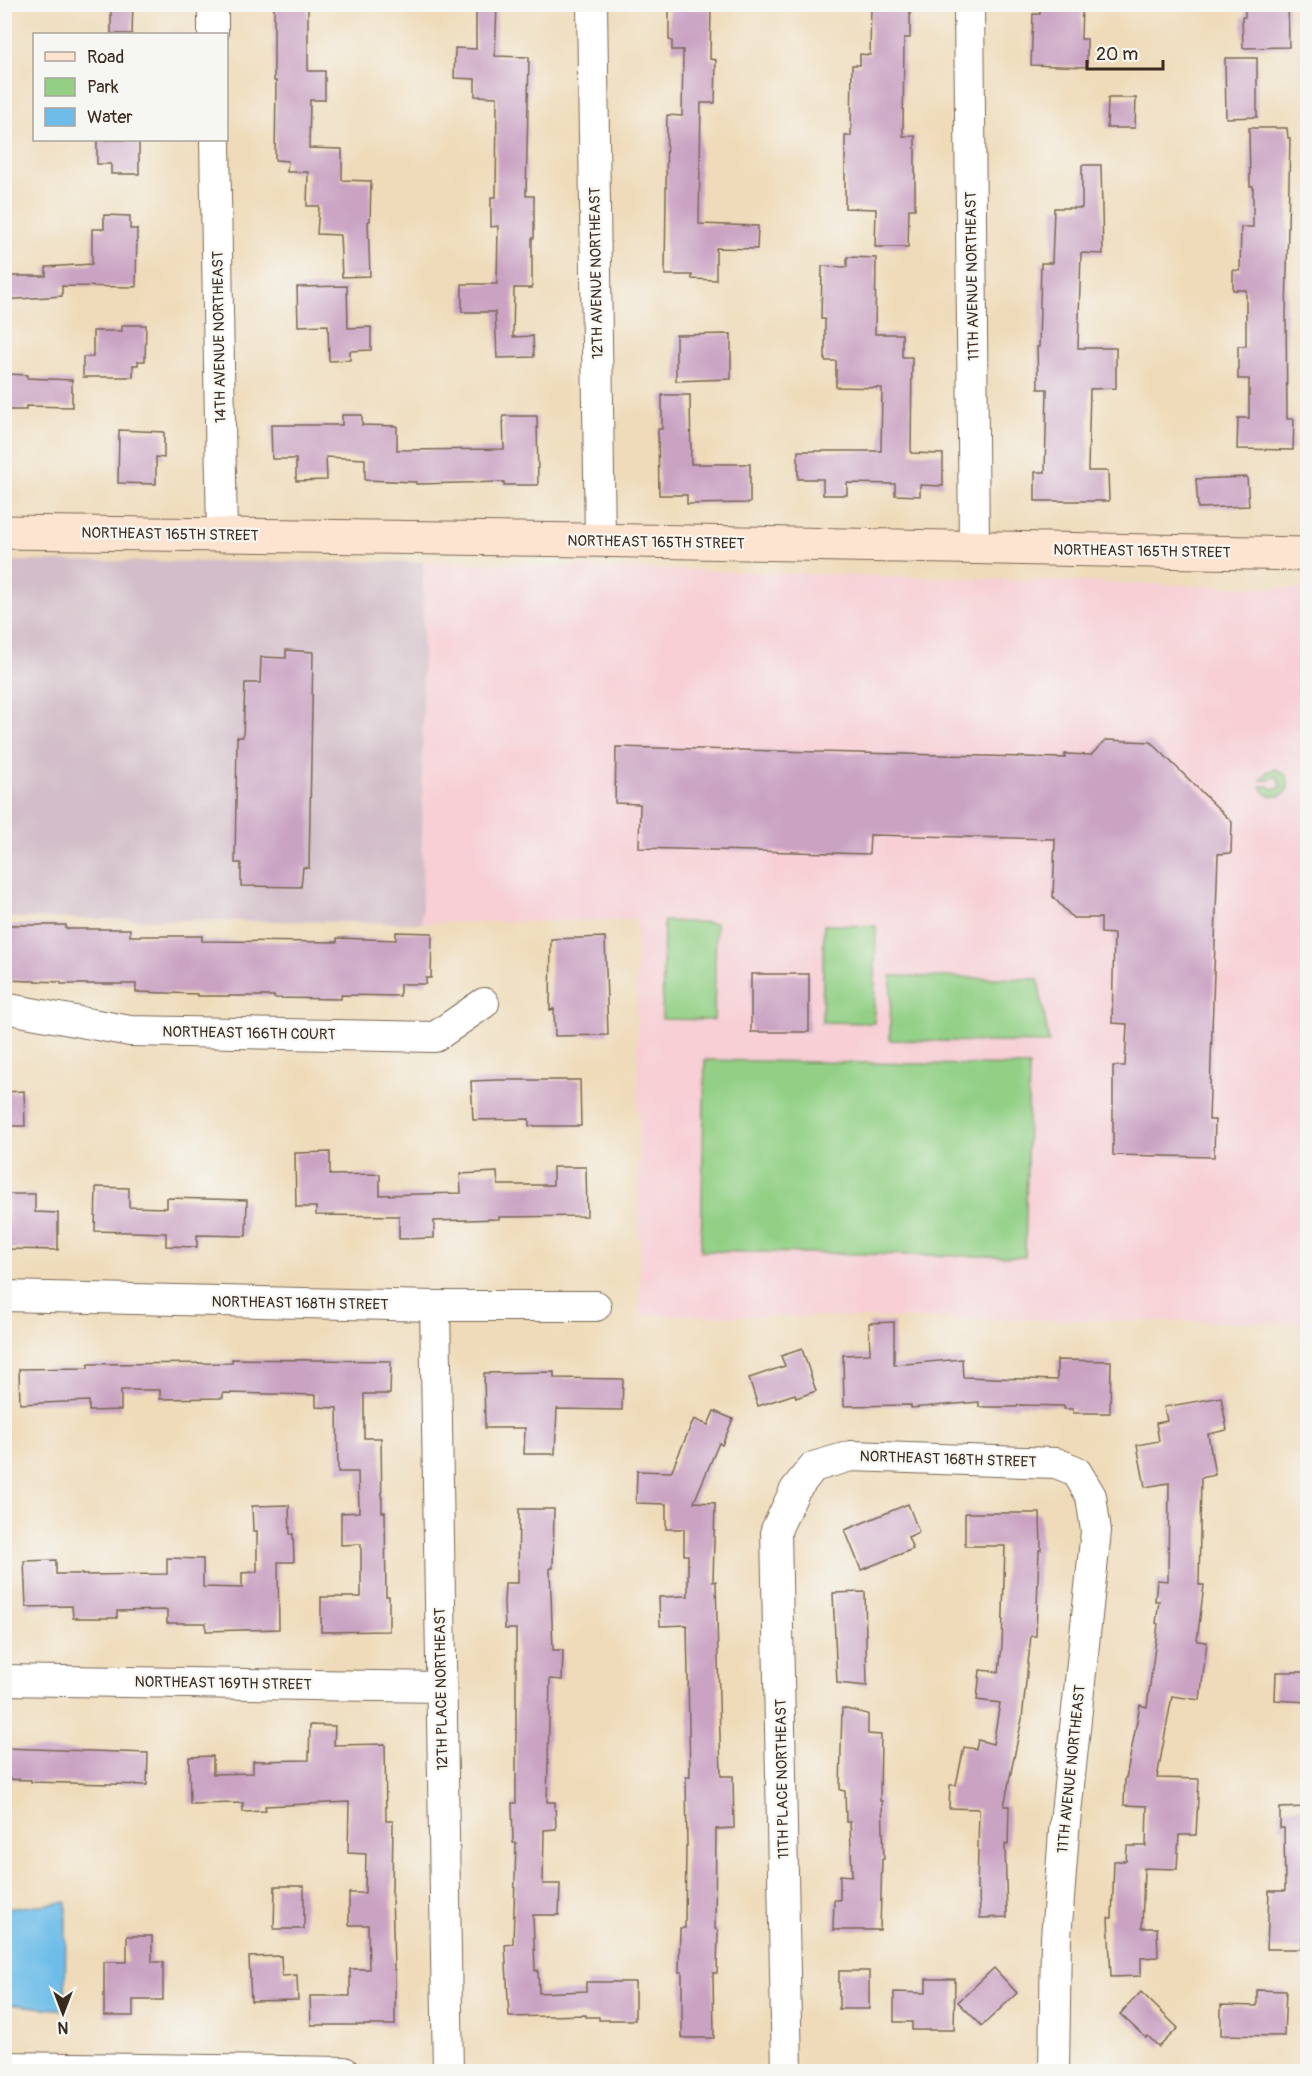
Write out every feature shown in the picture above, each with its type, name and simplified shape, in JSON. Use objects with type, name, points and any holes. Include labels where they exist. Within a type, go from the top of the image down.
[{"type":"street","points":[[213,4],[213,33]]},
{"type":"street","name":"12TH AVENUE NORTHEAST","points":[[592,4],[600,541]]},
{"type":"street","name":"11TH AVENUE NORTHEAST","points":[[969,4],[974,547]]},
{"type":"street","name":"14TH AVENUE NORTHEAST","points":[[215,141],[222,535]]},
{"type":"street","name":"NORTHEAST 165TH STREET","points":[[4,532],[1308,554]]},
{"type":"street","name":"NORTHEAST 166TH COURT","points":[[4,1008],[130,1031],[435,1037],[484,1003]]},
{"type":"street","name":"NORTHEAST 168TH STREET","points":[[4,1296],[435,1306],[596,1306]]},
{"type":"street","name":"12TH PLACE NORTHEAST","points":[[435,1306],[448,2072]]},
{"type":"street","name":"NORTHEAST 168TH STREET","points":[[795,1490],[813,1467],[851,1456],[1056,1463],[1076,1471]]},
{"type":"street","name":"11TH AVENUE NORTHEAST","points":[[1054,2072],[1056,1938],[1064,1832],[1096,1531],[1091,1496],[1076,1471]]},
{"type":"street","name":"11TH PLACE NORTHEAST","points":[[788,2072],[777,1530],[795,1490]]},
{"type":"street","name":"NORTHEAST 169TH STREET","points":[[4,1680],[441,1687]]},
{"type":"street","points":[[4,2067],[344,2072]]},
{"type":"shaded area","points":[[5,561],[423,562],[422,923],[5,918]]},
{"type":"shaded area","points":[[423,562],[1307,589],[1307,1323],[640,1315],[636,920],[422,923]]},
{"type":"green space","points":[[1275,769],[1286,775],[1288,784],[1282,795],[1275,796],[1266,794],[1261,786],[1277,789],[1281,786],[1278,777],[1261,780],[1267,772]]},
{"type":"green space","points":[[664,921],[716,923],[714,1020],[662,1019]]},
{"type":"green space","points":[[824,925],[876,926],[874,1023],[822,1022]]},
{"type":"green space","points":[[891,976],[1038,979],[1049,1043],[890,1040]]},
{"type":"green space","points":[[705,1060],[1029,1066],[1025,1257],[701,1251]]},
{"type":"water","points":[[66,1902],[65,2010],[5,2004],[5,1909]]},
{"type":"building","points":[[111,4],[133,4],[132,33],[111,33]]},
{"type":"building","points":[[274,4],[308,4],[308,71],[325,71],[325,100],[310,100],[309,148],[342,149],[342,180],[371,181],[370,221],[368,221],[370,276],[342,277],[340,235],[317,234],[319,206],[307,206],[308,172],[287,172],[288,161],[275,160]]},
{"type":"building","points":[[476,4],[497,4],[495,56],[529,57],[526,196],[534,196],[532,288],[514,288],[513,337],[533,336],[534,357],[497,358],[495,312],[462,312],[462,284],[497,284],[498,226],[491,227],[491,197],[496,197],[497,97],[475,96],[475,79],[454,78],[455,48],[476,49]]},
{"type":"building","points":[[669,4],[692,4],[692,8],[711,8],[710,59],[716,60],[715,103],[701,103],[699,224],[758,226],[757,249],[716,248],[716,280],[692,279],[692,275],[665,275],[667,115],[682,116],[683,50],[672,50],[672,41],[669,40]]},
{"type":"building","points":[[871,4],[910,4],[910,38],[904,38],[903,136],[915,136],[915,209],[909,209],[908,247],[875,247],[876,209],[845,208],[845,136],[851,136],[852,65],[860,65],[860,54],[870,55]]},
{"type":"building","points":[[1040,4],[1082,4],[1081,39],[1087,39],[1087,67],[1031,65],[1033,14],[1040,14]]},
{"type":"building","points":[[1245,4],[1288,4],[1289,47],[1243,48],[1242,17],[1245,17]]},
{"type":"building","points":[[1225,58],[1257,58],[1257,117],[1226,118]]},
{"type":"building","points":[[1108,98],[1136,98],[1135,128],[1107,128]]},
{"type":"building","points":[[1249,128],[1287,128],[1288,138],[1290,138],[1286,314],[1287,419],[1294,419],[1293,450],[1237,449],[1238,418],[1249,418],[1249,379],[1238,379],[1238,346],[1246,346],[1246,290],[1233,290],[1233,270],[1240,271],[1241,227],[1253,227]]},
{"type":"building","points":[[97,141],[139,141],[139,174],[111,174],[111,164],[97,164]]},
{"type":"building","points":[[1082,165],[1101,165],[1103,254],[1081,253],[1078,348],[1116,348],[1116,388],[1090,389],[1088,471],[1108,471],[1109,501],[1035,501],[1035,472],[1045,472],[1047,389],[1038,389],[1037,347],[1039,347],[1041,263],[1052,263],[1054,208],[1082,208]]},
{"type":"building","points":[[104,215],[130,216],[130,229],[137,229],[136,287],[62,286],[62,296],[4,300],[4,276],[46,276],[46,267],[92,264],[92,229],[104,229]]},
{"type":"building","points":[[847,257],[876,258],[875,334],[902,334],[902,357],[912,357],[911,453],[943,454],[943,486],[920,485],[920,496],[895,495],[895,484],[847,483],[847,495],[823,495],[823,479],[798,479],[798,451],[881,451],[882,388],[836,387],[836,361],[825,361],[825,319],[821,319],[822,266],[847,267]]},
{"type":"building","points":[[347,286],[348,328],[371,327],[371,350],[350,351],[350,360],[329,361],[328,325],[298,326],[297,287]]},
{"type":"building","points":[[122,325],[146,325],[145,361],[138,361],[138,365],[133,365],[133,377],[83,377],[83,357],[93,357],[93,331],[122,331]]},
{"type":"building","points":[[731,334],[731,379],[676,381],[676,335]]},
{"type":"building","points":[[7,374],[27,375],[27,378],[72,380],[72,407],[26,406],[26,410],[6,410]]},
{"type":"building","points":[[662,395],[690,395],[691,464],[750,464],[750,503],[687,504],[687,495],[659,495],[658,429],[662,429]]},
{"type":"building","points":[[342,415],[362,415],[362,425],[397,426],[397,450],[504,449],[503,416],[537,416],[538,485],[504,485],[504,482],[416,484],[416,482],[365,480],[365,459],[326,457],[327,480],[296,481],[296,459],[272,459],[271,425],[342,425]]},
{"type":"building","points":[[119,430],[164,432],[164,458],[156,457],[156,484],[118,483]]},
{"type":"building","points":[[1247,477],[1249,506],[1198,508],[1196,479]]},
{"type":"building","points":[[286,650],[313,652],[309,868],[303,867],[301,887],[241,886],[241,863],[235,863],[237,737],[243,737],[245,683],[260,683],[261,657],[286,658]]},
{"type":"building","points":[[1106,740],[1151,742],[1232,822],[1231,853],[1218,854],[1209,1120],[1215,1120],[1214,1157],[1113,1155],[1113,1066],[1125,1066],[1127,1024],[1112,1023],[1114,934],[1101,933],[1101,918],[1073,918],[1053,897],[1055,839],[870,835],[869,854],[639,848],[640,804],[615,803],[616,747],[1065,758],[1065,754],[1091,755]]},
{"type":"building","points":[[4,925],[66,925],[66,929],[130,929],[130,936],[202,936],[202,941],[337,942],[337,938],[396,940],[396,932],[432,933],[431,978],[426,978],[426,984],[400,984],[400,996],[341,995],[341,999],[197,996],[197,994],[136,992],[136,984],[61,984],[61,982],[4,980]]},
{"type":"building","points":[[605,937],[608,1035],[555,1036],[554,1009],[550,1010],[551,939]]},
{"type":"building","points":[[751,974],[809,974],[809,1032],[751,1032]]},
{"type":"building","points":[[580,1080],[581,1126],[529,1126],[529,1119],[473,1120],[471,1081]]},
{"type":"building","points":[[24,1091],[25,1126],[4,1126],[4,1092]]},
{"type":"building","points":[[330,1152],[330,1175],[380,1174],[380,1195],[461,1193],[460,1174],[497,1172],[498,1185],[553,1185],[553,1167],[586,1167],[587,1216],[499,1217],[499,1219],[434,1221],[434,1238],[399,1239],[399,1216],[316,1215],[316,1207],[296,1207],[295,1153]]},
{"type":"building","points":[[96,1187],[129,1188],[129,1207],[167,1208],[167,1198],[247,1200],[246,1236],[197,1235],[197,1247],[166,1246],[166,1233],[95,1231]]},
{"type":"building","points":[[8,1194],[35,1194],[35,1212],[58,1213],[58,1250],[7,1249]]},
{"type":"building","points":[[894,1322],[894,1365],[962,1359],[963,1377],[1057,1380],[1057,1360],[1111,1361],[1110,1413],[1073,1413],[1073,1409],[1064,1409],[1064,1406],[979,1407],[979,1402],[911,1408],[911,1405],[844,1406],[843,1355],[870,1354],[869,1323]]},
{"type":"building","points":[[802,1349],[816,1391],[796,1398],[795,1394],[758,1406],[749,1378],[785,1366],[781,1356]]},
{"type":"building","points":[[232,1359],[391,1361],[390,1394],[364,1394],[364,1438],[381,1438],[382,1512],[385,1512],[386,1596],[389,1596],[389,1631],[321,1632],[321,1597],[361,1597],[361,1544],[341,1545],[341,1513],[359,1512],[358,1472],[338,1472],[337,1408],[316,1407],[316,1395],[223,1393],[223,1398],[160,1399],[160,1390],[121,1390],[121,1410],[89,1411],[89,1401],[20,1404],[19,1369],[88,1368],[88,1364],[232,1363]]},
{"type":"building","points":[[554,1372],[554,1378],[623,1379],[622,1410],[557,1409],[555,1454],[524,1454],[525,1428],[485,1428],[484,1373]]},
{"type":"building","points":[[1221,1397],[1227,1430],[1208,1434],[1215,1475],[1201,1478],[1199,1585],[1204,1585],[1197,1641],[1207,1642],[1200,1700],[1172,1696],[1157,1778],[1199,1779],[1196,1835],[1179,1835],[1177,1869],[1144,1868],[1142,1928],[1157,1928],[1158,1957],[1141,1958],[1141,1976],[1111,1977],[1108,1918],[1112,1918],[1114,1861],[1126,1861],[1127,1846],[1146,1846],[1147,1806],[1124,1805],[1125,1778],[1140,1705],[1147,1707],[1158,1624],[1156,1623],[1159,1601],[1155,1601],[1157,1580],[1168,1581],[1169,1483],[1145,1487],[1137,1445],[1159,1441],[1156,1423],[1167,1421],[1164,1407]]},
{"type":"building","points":[[714,1411],[733,1419],[722,1445],[719,1443],[694,1502],[715,1503],[713,1582],[716,1581],[721,1776],[733,1776],[734,1828],[716,1829],[715,1929],[718,1930],[717,1973],[713,1973],[714,2038],[682,2038],[680,1928],[685,1928],[686,1777],[690,1777],[687,1625],[660,1626],[659,1597],[688,1596],[688,1555],[684,1555],[684,1529],[666,1529],[666,1504],[636,1503],[637,1471],[671,1472],[694,1419],[708,1425]]},
{"type":"building","points":[[908,1504],[919,1532],[908,1537],[913,1549],[861,1570],[845,1530]]},
{"type":"building","points":[[289,1505],[294,1562],[278,1562],[279,1629],[206,1631],[206,1623],[167,1623],[167,1610],[117,1611],[117,1618],[73,1618],[72,1606],[26,1607],[24,1561],[56,1560],[56,1574],[82,1575],[167,1574],[167,1558],[203,1559],[203,1587],[242,1588],[242,1573],[257,1572],[257,1531],[253,1531],[252,1506]]},
{"type":"building","points":[[519,1509],[554,1509],[553,1568],[550,1568],[553,1650],[563,1650],[562,1680],[550,1679],[547,1802],[555,1802],[556,1829],[544,1830],[543,1884],[560,1884],[559,1915],[533,1915],[535,1971],[538,1970],[539,1993],[586,1991],[586,1982],[635,1982],[635,2020],[599,2020],[599,2017],[586,2017],[586,2015],[509,2017],[505,1945],[513,1944],[516,1843],[513,1843],[512,1803],[516,1803],[516,1629],[505,1629],[504,1604],[505,1583],[518,1583]]},
{"type":"building","points":[[965,1513],[1040,1513],[1041,1550],[1039,1550],[1036,1636],[1031,1636],[1022,1719],[1004,1806],[1009,1806],[1008,1845],[1005,1844],[1007,1917],[980,1918],[979,1890],[977,1890],[979,1809],[949,1808],[950,1785],[956,1785],[964,1747],[976,1749],[978,1740],[993,1744],[1000,1703],[977,1700],[980,1670],[999,1672],[1005,1546],[965,1546]]},
{"type":"building","points":[[865,1592],[867,1686],[837,1683],[833,1593]]},
{"type":"building","points":[[1276,1672],[1308,1672],[1308,1702],[1275,1700]]},
{"type":"building","points":[[842,1708],[868,1714],[868,1734],[881,1735],[880,1801],[882,1801],[884,1859],[882,1859],[880,1930],[833,1930],[834,1900],[840,1900],[840,1875],[852,1876],[850,1822],[846,1822],[845,1791],[840,1790]]},
{"type":"building","points":[[310,1725],[335,1726],[334,1745],[385,1744],[386,1821],[393,1821],[395,2025],[311,2025],[310,1996],[350,1996],[350,1969],[369,1969],[368,1925],[349,1925],[349,1893],[365,1893],[366,1854],[348,1853],[349,1802],[265,1806],[266,1811],[243,1812],[243,1803],[190,1804],[189,1757],[213,1756],[213,1774],[253,1773],[253,1761],[309,1760]]},
{"type":"building","points":[[4,1748],[148,1753],[147,1785],[31,1782],[31,1780],[4,1779]]},
{"type":"building","points":[[1308,1807],[1308,1863],[1305,1863],[1302,1949],[1267,1949],[1269,1891],[1285,1891],[1284,1828],[1280,1828],[1280,1808]]},
{"type":"building","points":[[275,1886],[304,1886],[304,1929],[274,1929]]},
{"type":"building","points":[[127,1936],[152,1936],[152,1962],[163,1962],[163,2000],[133,2000],[133,2016],[104,2016],[104,1962],[127,1962]]},
{"type":"building","points":[[281,1956],[282,1976],[297,1975],[298,2000],[251,2001],[249,1957]]},
{"type":"building","points":[[994,1968],[1017,1993],[982,2026],[958,2002]]},
{"type":"building","points":[[839,1971],[869,1971],[869,2009],[839,2009]]},
{"type":"building","points":[[926,1979],[955,1979],[954,2030],[912,2030],[912,2022],[894,2022],[894,1992],[926,1993]]},
{"type":"building","points":[[1257,1990],[1286,1991],[1284,2036],[1221,2035],[1221,2005],[1257,2006]]},
{"type":"building","points":[[1141,1992],[1178,2028],[1159,2047],[1120,2014]]}]
